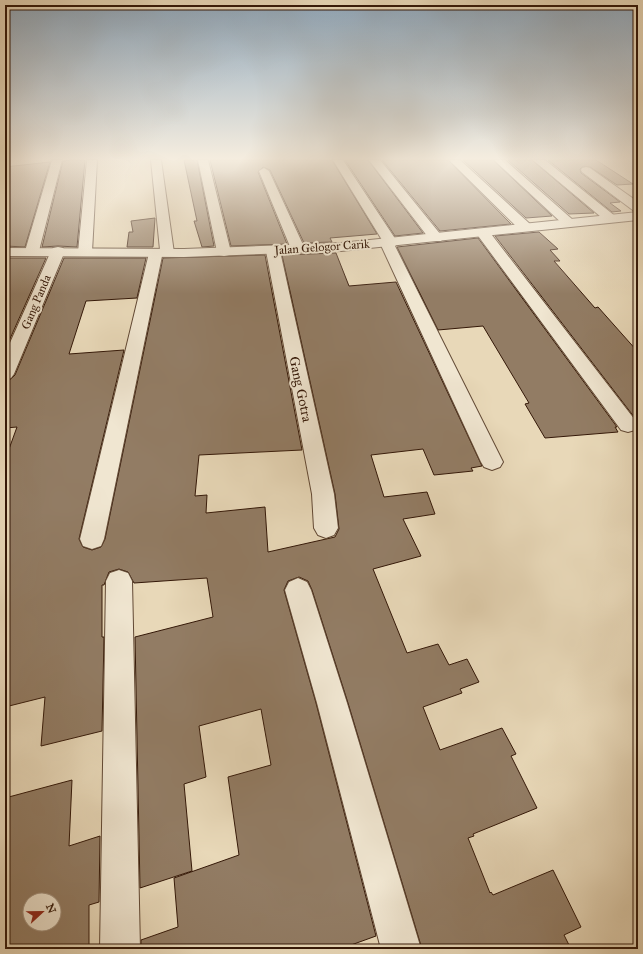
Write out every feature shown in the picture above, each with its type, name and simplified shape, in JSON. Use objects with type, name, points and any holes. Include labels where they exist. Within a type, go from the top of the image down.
[{"type":"street","points":[[32,251],[45,205]]},
{"type":"street","points":[[85,252],[89,205]]},
{"type":"street","points":[[92,540],[162,253],[159,205]]},
{"type":"street","points":[[213,205],[224,252]]},
{"type":"street","points":[[279,205],[298,249]]},
{"type":"street","points":[[365,205],[389,243],[492,462]]},
{"type":"street","points":[[409,205],[436,238]]},
{"type":"street","points":[[501,205],[525,227]]},
{"type":"street","points":[[548,205],[569,223]]},
{"type":"street","points":[[593,205],[611,219]]},
{"type":"street","name":"Jalan Gelogor Carik","points":[[5,252],[58,251],[162,253],[273,251],[389,243],[525,227],[638,216]]},
{"type":"street","points":[[483,233],[628,425]]},
{"type":"street","name":"Gang Panda","points":[[5,374],[58,251]]},
{"type":"street","name":"Gang Gotra","points":[[273,251],[323,494],[326,528]]},
{"type":"street","points":[[119,581],[120,949]]},
{"type":"street","points":[[298,590],[332,703],[401,949]]},
{"type":"building","points":[[5,205],[37,205],[25,247],[5,246]]},
{"type":"building","points":[[52,205],[81,205],[77,247],[42,247]]},
{"type":"building","points":[[193,205],[206,205],[214,246],[202,247],[194,221],[197,221]]},
{"type":"building","points":[[221,205],[271,205],[287,244],[231,246]]},
{"type":"building","points":[[286,205],[359,205],[377,234],[330,238],[332,242],[304,243]]},
{"type":"building","points":[[374,205],[402,205],[423,233],[395,236]]},
{"type":"building","points":[[418,205],[492,205],[511,224],[440,231]]},
{"type":"building","points":[[511,205],[540,205],[552,216],[526,218]]},
{"type":"building","points":[[558,205],[584,205],[594,213],[569,214]]},
{"type":"building","points":[[603,205],[612,205],[621,211],[612,212]]},
{"type":"building","points":[[155,218],[153,247],[127,247],[129,232],[133,232],[131,221]]},
{"type":"building","points":[[539,232],[558,249],[550,250],[560,261],[554,261],[595,308],[598,307],[638,352],[638,422],[495,236]]},
{"type":"building","points":[[478,238],[617,427],[615,427],[618,432],[545,438],[525,404],[529,403],[483,326],[438,330],[397,247]]},
{"type":"building","points":[[336,253],[349,286],[396,282],[482,466],[471,468],[473,471],[434,475],[423,449],[371,455],[384,497],[427,492],[435,514],[403,519],[421,556],[373,569],[407,653],[438,644],[449,665],[467,659],[479,682],[460,689],[462,693],[423,707],[440,750],[502,728],[516,754],[511,756],[537,808],[473,834],[474,836],[468,838],[490,893],[491,892],[493,895],[553,870],[581,927],[564,935],[571,949],[422,949],[348,703],[312,590],[308,581],[299,577],[288,581],[284,590],[316,703],[376,936],[340,949],[141,949],[141,940],[178,927],[174,878],[239,855],[228,777],[271,765],[261,709],[199,726],[206,777],[184,784],[192,871],[140,888],[135,637],[213,617],[207,578],[134,583],[128,572],[119,569],[109,572],[104,585],[102,585],[102,637],[104,637],[102,731],[41,746],[45,697],[5,707],[5,460],[17,427],[5,428],[5,381],[11,379],[15,375],[64,258],[146,258],[137,298],[86,301],[69,354],[124,350],[79,539],[83,547],[92,550],[101,547],[105,539],[163,258],[265,255],[302,450],[199,455],[195,496],[207,495],[206,513],[265,507],[268,552],[335,537],[339,529],[335,494],[282,255]]},
{"type":"building","points":[[5,258],[46,258],[5,350]]},
{"type":"building","points":[[72,780],[69,846],[100,836],[99,902],[89,905],[89,949],[5,949],[5,798]]}]
